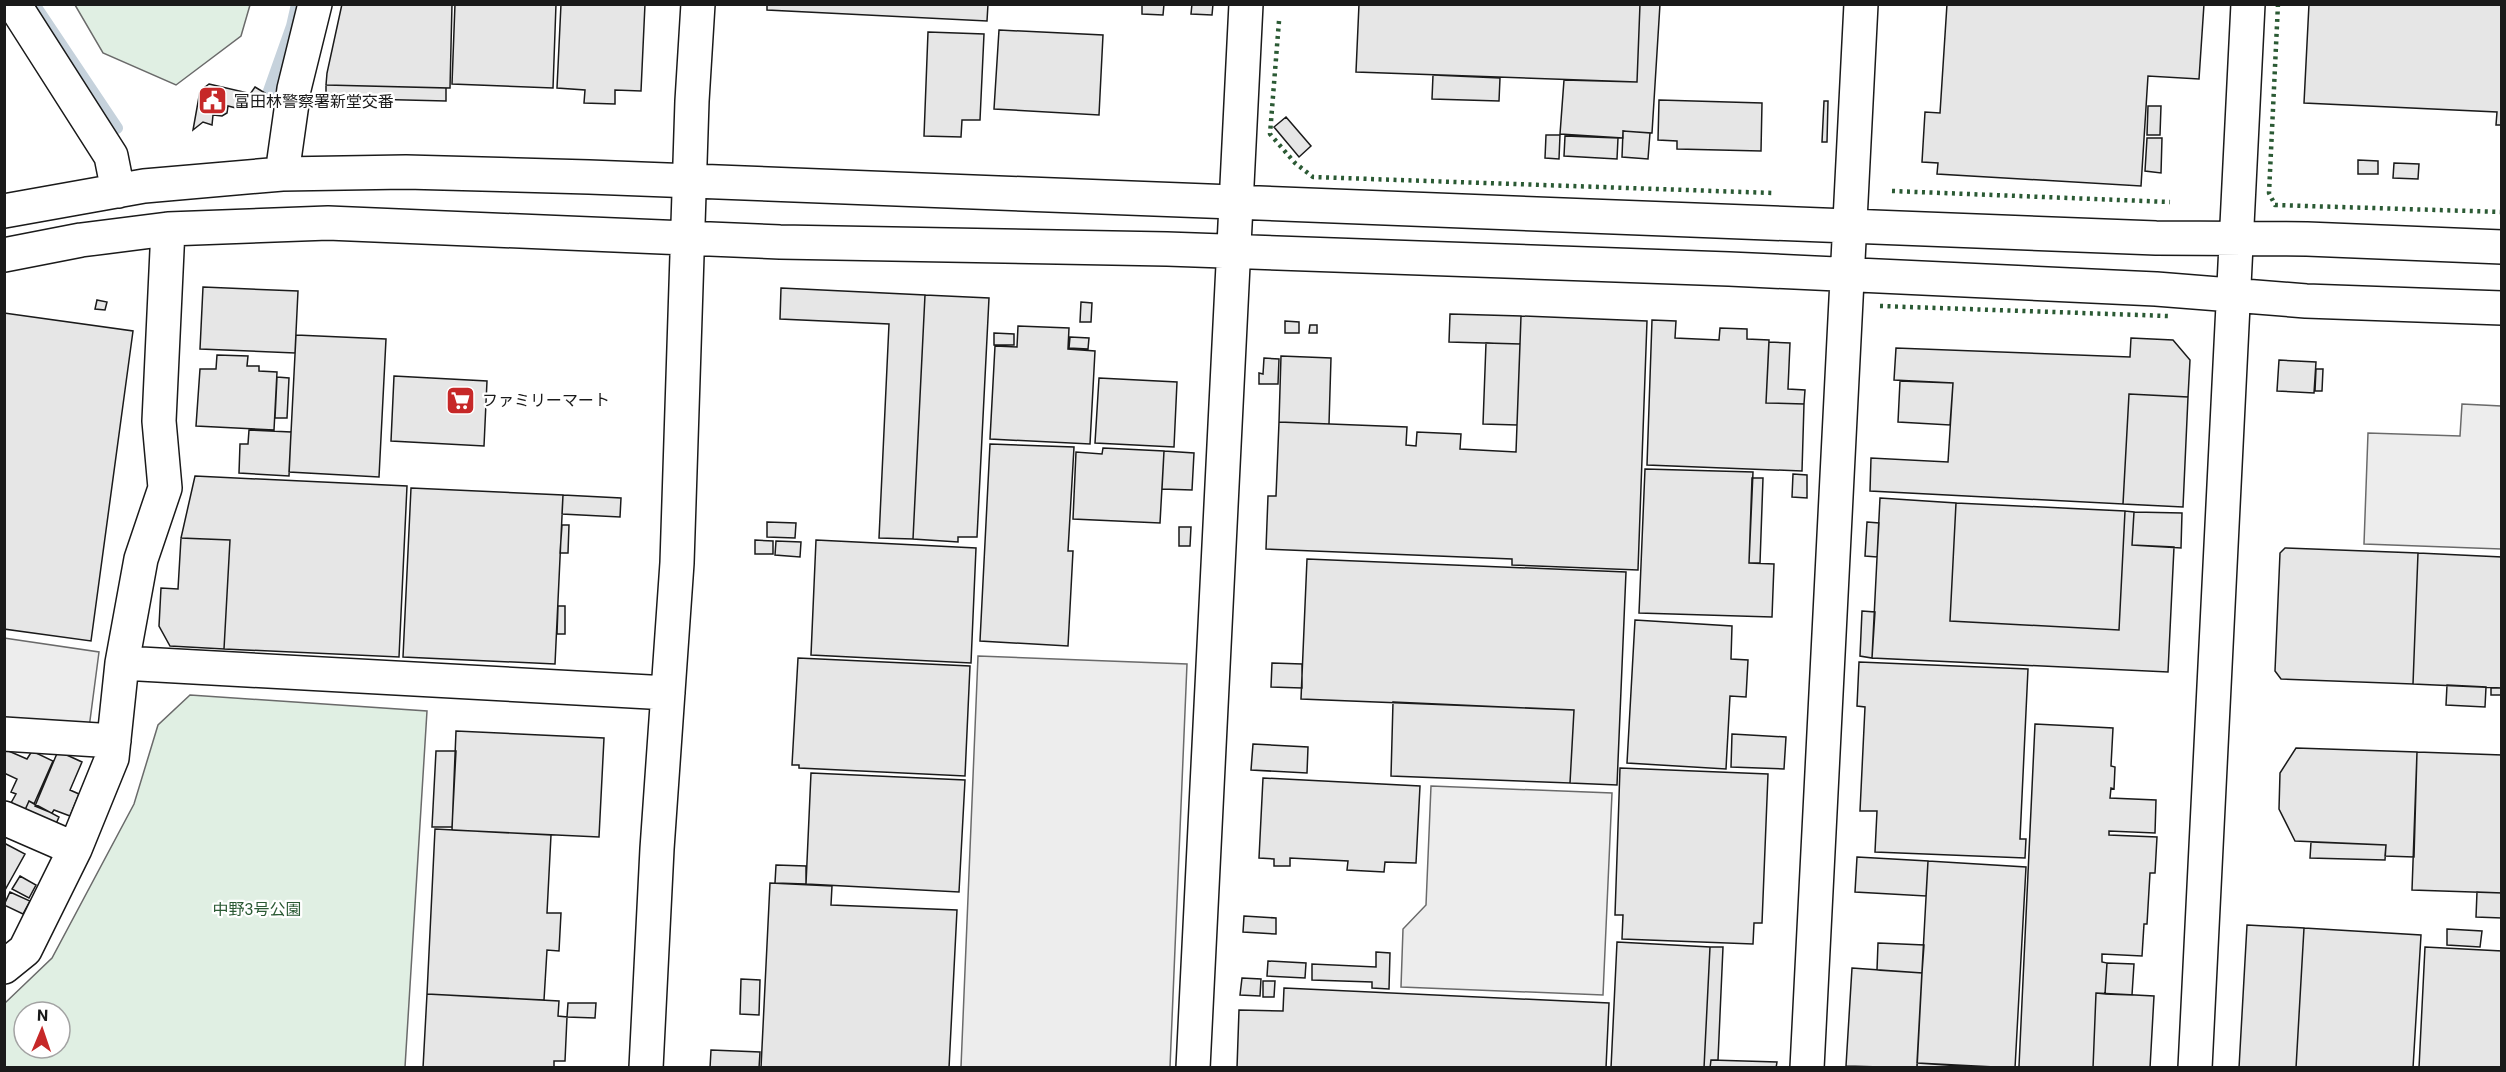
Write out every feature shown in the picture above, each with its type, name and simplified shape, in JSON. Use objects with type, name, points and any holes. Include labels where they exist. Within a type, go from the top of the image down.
[{"type":"street","points":[[14,4],[111,156],[118,191]]},
{"type":"street","points":[[282,174],[294,89],[315,4]]},
{"type":"street","points":[[646,1068],[657,849],[676,563],[698,4]]},
{"type":"street","points":[[1193,1068],[1246,4]]},
{"type":"street","points":[[1807,1068],[1861,4]]},
{"type":"street","points":[[2195,1068],[2248,4]]},
{"type":"street","points":[[4,211],[144,186],[282,174],[406,172],[2156,238],[2502,247]]},
{"type":"street","points":[[4,255],[81,240],[168,229],[328,223],[780,242],[1234,251],[1847,274],[2157,289],[2306,301],[2502,308]]},
{"type":"street","points":[[4,967],[25,951],[75,849],[112,758],[122,663],[141,560],[165,488],[159,421],[168,229]]},
{"type":"street","points":[[122,663],[668,693]]},
{"type":"street","points":[[4,734],[114,741]]},
{"type":"street","points":[[4,818],[75,849]]},
{"type":"green space","points":[[75,5],[250,5],[241,36],[176,85],[103,53]]},
{"type":"green space","name":"中野3号公園","points":[[190,695],[427,711],[405,1067],[5,1067],[5,1003],[52,958],[134,804],[158,725]]},
{"type":"shaded area","points":[[2462,404],[2501,406],[2501,549],[2364,544],[2368,433],[2460,436]]},
{"type":"shaded area","points":[[4,638],[99,652],[89,728],[5,723]]},
{"type":"shaded area","points":[[978,656],[1187,664],[1170,1067],[961,1067]]},
{"type":"shaded area","points":[[1431,786],[1612,793],[1603,995],[1401,987],[1403,929],[1426,905]]},
{"type":"building","points":[[342,4],[452,4],[450,88],[326,85]]},
{"type":"building","points":[[455,4],[556,4],[553,88],[452,84]]},
{"type":"building","points":[[561,4],[645,4],[641,91],[615,90],[615,104],[584,103],[585,90],[557,88]]},
{"type":"building","points":[[767,4],[988,4],[987,21],[767,10]]},
{"type":"building","points":[[1142,4],[1164,4],[1163,15],[1142,14]]},
{"type":"building","points":[[1192,4],[1213,4],[1212,15],[1191,14]]},
{"type":"building","points":[[1359,4],[1640,4],[1637,82],[1356,72]]},
{"type":"building","points":[[1640,4],[1660,4],[1652,133],[1623,131],[1623,138],[1560,134],[1564,80],[1637,82]]},
{"type":"building","points":[[1947,4],[2204,4],[2199,79],[2148,76],[2141,186],[1937,174],[1938,163],[1922,162],[1925,112],[1940,113]]},
{"type":"building","points":[[2309,4],[2502,4],[2502,125],[2496,125],[2497,112],[2304,103]]},
{"type":"building","points":[[999,30],[1103,35],[1099,115],[994,109]]},
{"type":"building","points":[[928,32],[984,34],[980,120],[962,120],[961,137],[924,136]]},
{"type":"building","points":[[1433,75],[1500,78],[1499,101],[1432,99]]},
{"type":"building","points":[[209,84],[248,93],[236,100],[236,108],[228,106],[227,113],[222,116],[213,115],[212,125],[203,122],[193,130],[200,91]]},
{"type":"building","points":[[326,85],[446,88],[446,101],[326,98]]},
{"type":"building","points":[[255,87],[265,93],[257,104],[248,97]]},
{"type":"building","points":[[1659,100],[1762,103],[1761,151],[1677,149],[1677,141],[1658,140]]},
{"type":"building","points":[[1824,101],[1828,101],[1827,142],[1822,142]]},
{"type":"building","points":[[2148,106],[2161,106],[2160,135],[2147,135]]},
{"type":"building","points":[[1286,117],[1311,146],[1299,157],[1274,127]]},
{"type":"building","points":[[1623,131],[1650,133],[1648,159],[1622,157]]},
{"type":"building","points":[[1546,135],[1560,135],[1559,159],[1545,158]]},
{"type":"building","points":[[1565,136],[1618,138],[1617,159],[1564,156]]},
{"type":"building","points":[[2147,138],[2162,138],[2161,173],[2145,171]]},
{"type":"building","points":[[2358,160],[2378,161],[2378,174],[2358,174]]},
{"type":"building","points":[[2394,163],[2419,164],[2418,179],[2393,178]]},
{"type":"building","points":[[203,287],[298,291],[295,353],[200,349]]},
{"type":"building","points":[[781,288],[925,295],[913,539],[879,538],[889,324],[780,319]]},
{"type":"building","points":[[925,295],[989,298],[977,537],[958,537],[958,542],[913,539]]},
{"type":"building","points":[[97,300],[107,302],[105,310],[95,309]]},
{"type":"building","points":[[1081,302],[1092,303],[1091,322],[1080,322]]},
{"type":"building","points":[[4,313],[133,331],[91,641],[4,629]]},
{"type":"building","points":[[1450,314],[1521,316],[1520,344],[1449,342]]},
{"type":"building","points":[[1521,316],[1647,321],[1638,570],[1512,565],[1512,559],[1266,549],[1268,496],[1276,496],[1279,422],[1407,427],[1406,445],[1416,446],[1417,432],[1461,434],[1460,449],[1516,452]]},
{"type":"building","points":[[1652,320],[1676,321],[1675,338],[1719,340],[1720,328],[1747,329],[1747,339],[1769,340],[1766,403],[1804,404],[1802,471],[1647,465]]},
{"type":"building","points":[[1285,321],[1299,322],[1299,333],[1285,333]]},
{"type":"building","points":[[1310,325],[1317,325],[1317,333],[1309,333]]},
{"type":"building","points":[[1018,326],[1069,328],[1068,349],[1095,351],[1090,444],[990,439],[995,346],[1017,347]]},
{"type":"building","points":[[994,333],[1014,334],[1014,345],[994,345]]},
{"type":"building","points":[[296,335],[386,339],[379,477],[289,472]]},
{"type":"building","points":[[1070,337],[1089,338],[1088,349],[1069,348]]},
{"type":"building","points":[[2131,338],[2173,340],[2190,360],[2188,397],[2129,394],[2123,504],[1870,491],[1871,458],[1948,462],[1953,383],[1894,380],[1896,348],[2130,357]]},
{"type":"building","points":[[1769,342],[1790,343],[1788,389],[1805,390],[1804,404],[1766,403]]},
{"type":"building","points":[[1486,343],[1520,344],[1517,425],[1483,424]]},
{"type":"building","points":[[217,355],[248,356],[247,366],[259,366],[259,371],[277,372],[274,430],[196,426],[200,369],[216,369]]},
{"type":"building","points":[[1281,356],[1331,358],[1329,424],[1279,422]]},
{"type":"building","points":[[1264,358],[1279,359],[1278,384],[1259,384],[1259,373],[1263,374]]},
{"type":"building","points":[[2279,360],[2316,362],[2314,393],[2277,391]]},
{"type":"building","points":[[2316,369],[2323,369],[2322,391],[2315,391]]},
{"type":"building","points":[[394,376],[487,381],[484,446],[391,441]]},
{"type":"building","points":[[277,377],[289,378],[287,418],[275,418]]},
{"type":"building","points":[[1099,378],[1177,382],[1174,447],[1095,443]]},
{"type":"building","points":[[1900,381],[1953,383],[1950,425],[1898,422]]},
{"type":"building","points":[[2129,394],[2188,397],[2183,507],[2123,504]]},
{"type":"building","points":[[249,430],[291,432],[289,476],[239,473],[240,444],[248,444]]},
{"type":"building","points":[[990,444],[1074,447],[1068,551],[1073,551],[1068,646],[980,641]]},
{"type":"building","points":[[1103,448],[1164,451],[1160,523],[1073,519],[1076,452],[1102,454]]},
{"type":"building","points":[[1164,451],[1194,453],[1192,490],[1162,489]]},
{"type":"building","points":[[1645,469],[1753,472],[1749,563],[1774,564],[1772,617],[1639,613]]},
{"type":"building","points":[[1793,474],[1807,475],[1807,498],[1792,497]]},
{"type":"building","points":[[195,476],[407,486],[399,657],[224,649],[230,540],[181,538]]},
{"type":"building","points":[[1752,478],[1763,478],[1760,563],[1749,563]]},
{"type":"building","points":[[411,488],[563,495],[555,664],[403,657]]},
{"type":"building","points":[[563,495],[621,498],[620,517],[562,514]]},
{"type":"building","points":[[1880,498],[1956,503],[1950,621],[2119,630],[2125,511],[2134,512],[2132,545],[2174,547],[2168,672],[1872,658]]},
{"type":"building","points":[[1956,503],[2125,511],[2119,630],[1950,621]]},
{"type":"building","points":[[2134,512],[2182,513],[2181,548],[2132,545]]},
{"type":"building","points":[[767,522],[796,523],[795,538],[767,537]]},
{"type":"building","points":[[1867,522],[1879,523],[1877,557],[1865,556]]},
{"type":"building","points":[[562,525],[569,525],[568,553],[560,553]]},
{"type":"building","points":[[1179,527],[1191,527],[1190,546],[1179,546]]},
{"type":"building","points":[[181,538],[230,540],[224,649],[170,646],[159,626],[161,588],[178,589]]},
{"type":"building","points":[[755,540],[773,541],[773,554],[755,554]]},
{"type":"building","points":[[816,540],[976,548],[971,663],[811,655]]},
{"type":"building","points":[[776,541],[801,542],[800,557],[775,555]]},
{"type":"building","points":[[2285,548],[2418,553],[2413,684],[2281,679],[2275,671],[2280,553]]},
{"type":"building","points":[[2418,553],[2502,557],[2502,688],[2413,684]]},
{"type":"building","points":[[1307,559],[1626,572],[1617,785],[1570,783],[1574,710],[1301,699]]},
{"type":"building","points":[[558,606],[565,606],[565,634],[557,634]]},
{"type":"building","points":[[1862,611],[1875,612],[1872,658],[1860,656]]},
{"type":"building","points":[[1635,620],[1732,626],[1731,659],[1748,660],[1746,697],[1730,696],[1726,769],[1627,763]]},
{"type":"building","points":[[798,658],[970,666],[965,776],[799,768],[799,765],[792,765]]},
{"type":"building","points":[[1859,662],[2028,669],[2020,839],[2026,839],[2025,858],[1875,852],[1877,811],[1860,811],[1865,707],[1857,706]]},
{"type":"building","points":[[1272,663],[1302,664],[1302,688],[1271,687]]},
{"type":"building","points":[[2447,685],[2486,687],[2485,707],[2446,705]]},
{"type":"building","points":[[2491,688],[2502,688],[2502,695],[2491,695]]},
{"type":"building","points":[[1393,702],[1574,710],[1570,783],[1391,776]]},
{"type":"building","points":[[2035,724],[2113,728],[2111,766],[2115,767],[2114,789],[2111,788],[2110,798],[2156,800],[2155,833],[2109,831],[2109,835],[2157,837],[2155,873],[2150,873],[2147,924],[2144,924],[2142,956],[2102,954],[2102,962],[2107,963],[2105,994],[2096,993],[2093,1068],[2022,1068],[2019,1066]]},
{"type":"building","points":[[456,731],[604,738],[599,837],[452,830]]},
{"type":"building","points":[[1732,734],[1786,737],[1784,769],[1731,767]]},
{"type":"building","points":[[1253,744],[1308,747],[1307,773],[1251,770]]},
{"type":"building","points":[[2296,748],[2417,752],[2414,857],[2385,856],[2386,845],[2295,841],[2279,809],[2280,773]]},
{"type":"building","points":[[4,749],[27,759],[32,751],[53,761],[34,804],[29,801],[25,810],[11,803],[16,794],[11,792],[17,779],[4,773]]},
{"type":"building","points":[[58,751],[82,762],[70,790],[79,794],[70,816],[54,810],[52,813],[35,806]]},
{"type":"building","points":[[436,751],[456,751],[452,827],[432,827]]},
{"type":"building","points":[[2417,752],[2502,755],[2502,893],[2412,890]]},
{"type":"building","points":[[1620,768],[1768,774],[1762,923],[1754,923],[1753,944],[1622,939],[1623,915],[1615,915]]},
{"type":"building","points":[[811,773],[965,780],[959,892],[806,884]]},
{"type":"building","points":[[1263,778],[1420,786],[1416,863],[1385,862],[1384,872],[1347,870],[1348,861],[1290,858],[1290,866],[1274,866],[1274,859],[1259,858]]},
{"type":"building","points":[[29,801],[59,817],[55,826],[25,810]]},
{"type":"building","points":[[435,829],[551,835],[547,913],[561,913],[559,951],[547,950],[544,1000],[427,994]]},
{"type":"building","points":[[2311,842],[2386,845],[2385,860],[2310,858]]},
{"type":"building","points":[[4,843],[25,854],[5,890],[4,890]]},
{"type":"building","points":[[1857,857],[1928,861],[1926,896],[1855,892]]},
{"type":"building","points":[[1928,861],[2026,867],[2015,1068],[1917,1063]]},
{"type":"building","points":[[776,865],[806,866],[806,884],[775,883]]},
{"type":"building","points":[[20,876],[36,885],[29,898],[12,889]]},
{"type":"building","points":[[770,883],[832,886],[831,905],[957,910],[949,1068],[761,1068]]},
{"type":"building","points":[[10,892],[30,901],[23,914],[4,905]]},
{"type":"building","points":[[2477,892],[2502,893],[2502,918],[2476,917]]},
{"type":"building","points":[[1244,916],[1276,918],[1276,934],[1243,932]]},
{"type":"building","points":[[2247,925],[2304,928],[2296,1068],[2239,1068]]},
{"type":"building","points":[[2304,928],[2421,935],[2413,1068],[2296,1068]]},
{"type":"building","points":[[2447,929],[2482,931],[2480,947],[2447,945]]},
{"type":"building","points":[[1617,942],[1710,947],[1704,1068],[1611,1068]]},
{"type":"building","points":[[1878,943],[1924,945],[1922,973],[1877,970]]},
{"type":"building","points":[[1710,947],[1723,947],[1718,1060],[1711,1060],[1710,1068],[1704,1068]]},
{"type":"building","points":[[2425,947],[2502,951],[2502,1068],[2419,1068]]},
{"type":"building","points":[[1376,952],[1390,953],[1389,989],[1372,988],[1372,982],[1312,980],[1312,964],[1376,967]]},
{"type":"building","points":[[1268,961],[1306,963],[1305,978],[1267,976]]},
{"type":"building","points":[[2107,963],[2134,964],[2132,995],[2105,994]]},
{"type":"building","points":[[1852,968],[1922,973],[1917,1068],[1846,1066]]},
{"type":"building","points":[[1242,978],[1261,979],[1260,996],[1240,995]]},
{"type":"building","points":[[741,979],[760,980],[759,1015],[740,1014]]},
{"type":"building","points":[[1263,981],[1275,981],[1274,997],[1263,997]]},
{"type":"building","points":[[1284,988],[1609,1003],[1606,1068],[1237,1068],[1239,1010],[1283,1011]]},
{"type":"building","points":[[2096,993],[2154,996],[2150,1068],[2093,1068]]},
{"type":"building","points":[[427,994],[559,1001],[558,1016],[567,1017],[565,1061],[554,1061],[554,1068],[423,1068]]},
{"type":"building","points":[[568,1003],[596,1003],[595,1018],[567,1017]]},
{"type":"building","points":[[711,1050],[760,1052],[759,1068],[710,1068]]},
{"type":"building","points":[[1711,1060],[1777,1062],[1776,1068],[1710,1068]]},
{"type":"building","points":[[1917,1063],[1989,1068],[1917,1068]]},
{"type":"waterway","points":[[34,4],[117,128]]},
{"type":"waterway","points":[[269,91],[292,26],[297,4]]},
{"type":"hedge","points":[[2278,4],[2269,193],[2275,205],[2502,212]]},
{"type":"hedge","points":[[1279,21],[1270,134],[1295,163],[1313,177],[1772,193]]},
{"type":"hedge","points":[[1892,191],[2170,202]]},
{"type":"hedge","points":[[1880,306],[2168,316]]},
{"type":"place","name":"富田林警察署新堂交番","points":[[213,101]]},
{"type":"place","name":"ファミリーマート","points":[[461,400]]}]
